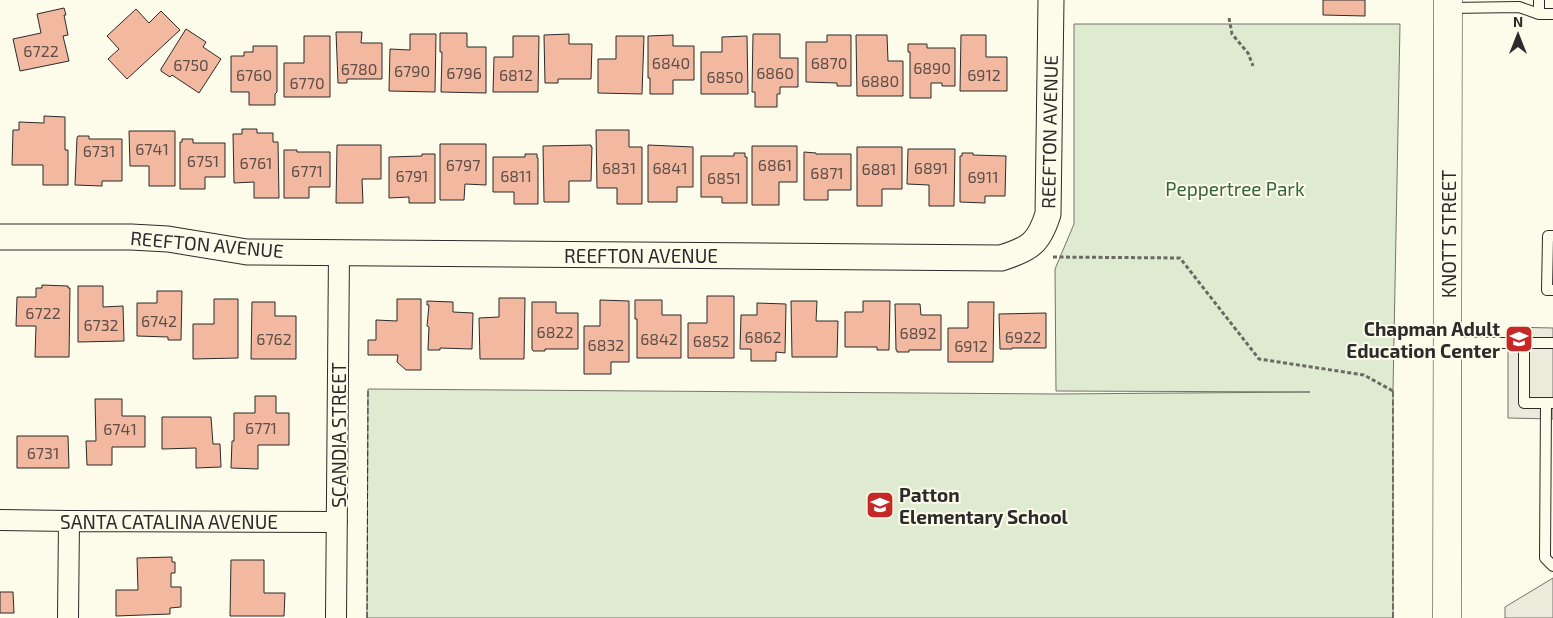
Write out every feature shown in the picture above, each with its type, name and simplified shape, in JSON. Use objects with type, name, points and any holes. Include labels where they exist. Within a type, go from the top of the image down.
[{"type":"main road","name":"KNOTT STREET","points":[[1447,618],[1448,4]]},
{"type":"street","name":"REEFTON AVENUE","points":[[0,237],[131,237],[168,239],[248,252],[1001,258],[1017,253],[1032,244],[1043,231],[1048,214],[1051,0]]},
{"type":"street","name":"SCANDIA STREET","points":[[336,618],[339,252]]},
{"type":"street","name":"SANTA CATALINA AVENUE","points":[[0,520],[69,522],[337,522]]},
{"type":"street","points":[[68,618],[69,522]]},
{"type":"lane","points":[[1539,0],[1539,14]]},
{"type":"lane","points":[[1448,4],[1519,7],[1539,14],[1553,14]]},
{"type":"lane","points":[[1553,236],[1548,236],[1547,290],[1553,290]]},
{"type":"lane","points":[[1448,342],[1553,343]]},
{"type":"lane","points":[[1524,342],[1524,404],[1549,404],[1545,558],[1553,566]]},
{"type":"path","points":[[1229,18],[1232,34],[1248,53],[1253,66]]},
{"type":"path","points":[[1048,257],[1180,258],[1259,359],[1364,375],[1393,391]]},
{"type":"green space","name":"Patton Elementary School","points":[[1074,24],[1400,24],[1393,391],[1393,618],[367,618],[368,389],[1056,394],[1310,392],[1056,391],[1055,269],[1074,224]]},
{"type":"shaded area","points":[[1508,327],[1553,328],[1553,419],[1508,418]]},
{"type":"shaded area","points":[[1553,578],[1553,618],[1505,618],[1505,607]]},
{"type":"building","points":[[1323,0],[1365,0],[1365,16],[1323,15]]},
{"type":"building","points":[[64,8],[68,35],[63,36],[69,61],[20,71],[13,39],[41,33],[37,14]]},
{"type":"building","points":[[136,9],[149,23],[161,11],[180,30],[127,79],[108,59],[119,49],[107,36]]},
{"type":"building","points":[[186,29],[206,42],[203,47],[221,59],[199,93],[172,75],[170,77],[161,71]]},
{"type":"building","points":[[336,32],[362,32],[361,43],[382,43],[382,79],[347,79],[347,83],[338,83]]},
{"type":"building","points":[[440,33],[467,33],[467,47],[486,47],[486,93],[441,92],[442,52],[440,52]]},
{"type":"building","points":[[410,34],[436,34],[435,92],[389,91],[390,49],[410,50]]},
{"type":"building","points":[[569,34],[569,44],[592,44],[591,79],[558,79],[558,83],[545,83],[544,35]]},
{"type":"building","points":[[753,34],[780,34],[780,58],[798,58],[798,87],[780,87],[780,94],[777,94],[777,107],[755,107],[755,92],[752,92]]},
{"type":"building","points":[[673,35],[673,46],[694,46],[694,80],[673,80],[673,94],[650,94],[648,36]]},
{"type":"building","points":[[827,35],[851,35],[851,86],[837,86],[837,83],[806,82],[806,42],[827,42]]},
{"type":"building","points":[[856,35],[887,35],[888,61],[903,61],[903,96],[857,96]]},
{"type":"building","points":[[961,35],[986,35],[986,57],[1007,57],[1007,91],[960,91]]},
{"type":"building","points":[[304,36],[330,36],[330,97],[284,97],[284,63],[304,63]]},
{"type":"building","points":[[513,36],[539,36],[538,92],[493,92],[494,57],[513,57]]},
{"type":"building","points":[[616,36],[644,36],[642,94],[598,93],[598,59],[616,59]]},
{"type":"building","points":[[747,36],[748,94],[701,94],[701,52],[722,52],[722,37]]},
{"type":"building","points":[[908,44],[927,44],[927,48],[955,48],[955,86],[942,86],[942,83],[931,83],[931,98],[910,98],[910,52],[908,52]]},
{"type":"building","points":[[253,46],[277,46],[277,92],[275,94],[275,105],[249,105],[249,92],[231,92],[231,56],[244,56],[244,52],[253,52]]},
{"type":"building","points":[[44,116],[65,117],[65,150],[68,150],[68,185],[43,185],[43,165],[12,165],[13,130],[19,130],[19,122],[44,123]]},
{"type":"building","points":[[242,129],[257,129],[257,133],[273,133],[273,142],[278,142],[279,198],[254,198],[254,182],[234,183],[233,134],[242,134]]},
{"type":"building","points":[[596,130],[629,130],[629,147],[642,147],[642,204],[617,204],[617,188],[597,188]]},
{"type":"building","points":[[129,131],[175,131],[175,186],[149,186],[149,166],[130,166]]},
{"type":"building","points":[[78,136],[89,136],[89,139],[122,139],[122,181],[102,181],[102,186],[75,185]]},
{"type":"building","points":[[182,139],[193,139],[193,143],[225,143],[225,177],[205,177],[205,189],[180,189],[180,142],[182,142]]},
{"type":"building","points":[[440,144],[486,144],[486,185],[465,184],[464,200],[440,200]]},
{"type":"building","points":[[337,145],[381,145],[381,179],[362,179],[363,203],[336,203]]},
{"type":"building","points":[[591,145],[591,181],[569,181],[569,202],[544,202],[543,146]]},
{"type":"building","points":[[648,145],[693,147],[693,187],[677,187],[677,202],[648,202]]},
{"type":"building","points":[[752,146],[797,146],[797,182],[779,182],[779,205],[752,205]]},
{"type":"building","points":[[857,147],[902,147],[902,189],[882,189],[882,206],[857,206]]},
{"type":"building","points":[[908,149],[955,149],[954,206],[929,206],[929,185],[907,184]]},
{"type":"building","points":[[284,150],[330,152],[330,187],[309,187],[309,198],[284,198]]},
{"type":"building","points":[[804,152],[851,154],[851,190],[828,190],[828,200],[804,200]]},
{"type":"building","points":[[734,153],[745,153],[745,157],[747,157],[747,203],[722,203],[722,197],[701,197],[701,156],[734,156]]},
{"type":"building","points":[[962,153],[1006,156],[1005,196],[985,196],[985,203],[960,202],[960,156],[962,156]]},
{"type":"building","points":[[422,154],[435,154],[435,203],[409,203],[409,197],[389,198],[389,157],[422,156]]},
{"type":"building","points":[[525,154],[537,154],[538,204],[514,204],[514,192],[493,192],[493,157],[525,157]]},
{"type":"building","points":[[42,285],[68,286],[70,288],[69,357],[35,357],[36,326],[16,326],[17,297],[36,297],[36,288],[42,288]]},
{"type":"building","points":[[78,286],[103,286],[103,307],[123,306],[124,341],[78,342]]},
{"type":"building","points":[[157,291],[182,291],[181,340],[168,340],[168,337],[137,336],[137,303],[157,303]]},
{"type":"building","points":[[707,296],[734,296],[734,358],[688,358],[688,323],[707,323]]},
{"type":"building","points":[[499,298],[525,298],[524,359],[480,359],[479,318],[499,317]]},
{"type":"building","points":[[214,299],[238,299],[238,358],[193,359],[193,324],[214,324]]},
{"type":"building","points":[[397,299],[421,299],[421,370],[406,370],[397,362],[398,355],[368,355],[368,340],[376,340],[376,320],[397,321]]},
{"type":"building","points":[[600,300],[629,301],[629,362],[611,362],[611,374],[584,374],[584,326],[600,326]]},
{"type":"building","points":[[635,300],[662,300],[662,315],[681,315],[681,358],[637,358]]},
{"type":"building","points":[[427,301],[453,302],[453,312],[473,313],[472,349],[440,348],[440,350],[428,350],[429,327],[427,326],[429,305],[427,305]]},
{"type":"building","points":[[791,301],[817,301],[816,321],[838,321],[837,357],[792,357]]},
{"type":"building","points":[[863,301],[890,301],[889,350],[877,350],[877,347],[845,347],[845,312],[863,312]]},
{"type":"building","points":[[252,302],[275,302],[275,316],[296,316],[296,359],[251,359]]},
{"type":"building","points":[[532,302],[556,302],[556,313],[578,313],[578,349],[533,351]]},
{"type":"building","points":[[968,302],[994,302],[993,362],[948,362],[948,328],[968,328]]},
{"type":"building","points":[[757,303],[786,304],[785,353],[776,352],[776,361],[751,361],[751,349],[740,349],[741,315],[757,315]]},
{"type":"building","points":[[895,304],[920,304],[921,315],[941,315],[941,350],[897,352]]},
{"type":"building","points":[[1046,313],[1046,348],[1000,349],[999,314]]},
{"type":"building","points":[[255,396],[276,396],[276,413],[289,413],[289,445],[258,445],[258,469],[231,468],[232,441],[234,441],[234,413],[255,413]]},
{"type":"building","points":[[95,399],[122,399],[122,416],[145,416],[145,447],[112,447],[112,465],[87,465],[86,441],[96,441]]},
{"type":"building","points":[[162,417],[211,417],[213,444],[220,444],[221,467],[196,468],[196,448],[162,449]]},
{"type":"building","points":[[17,436],[68,436],[69,468],[17,468]]},
{"type":"building","points":[[172,557],[172,562],[175,562],[175,573],[171,573],[171,587],[181,587],[181,607],[170,608],[170,614],[116,616],[116,590],[138,590],[137,558]]},
{"type":"building","points":[[231,560],[264,560],[264,593],[285,593],[284,616],[230,616]]},
{"type":"building","points":[[0,592],[13,592],[14,613],[0,613]]},
{"type":"fence","points":[[367,618],[368,389]]},
{"type":"fence","points":[[1393,391],[1393,618]]},
{"type":"place","name":"Chapman Adult Education Center","points":[[1519,339]]},
{"type":"place","name":"Patton Elementary School","points":[[880,505]]},
{"type":"park label","name":"Peppertree Park","points":[[1235,188]]}]
